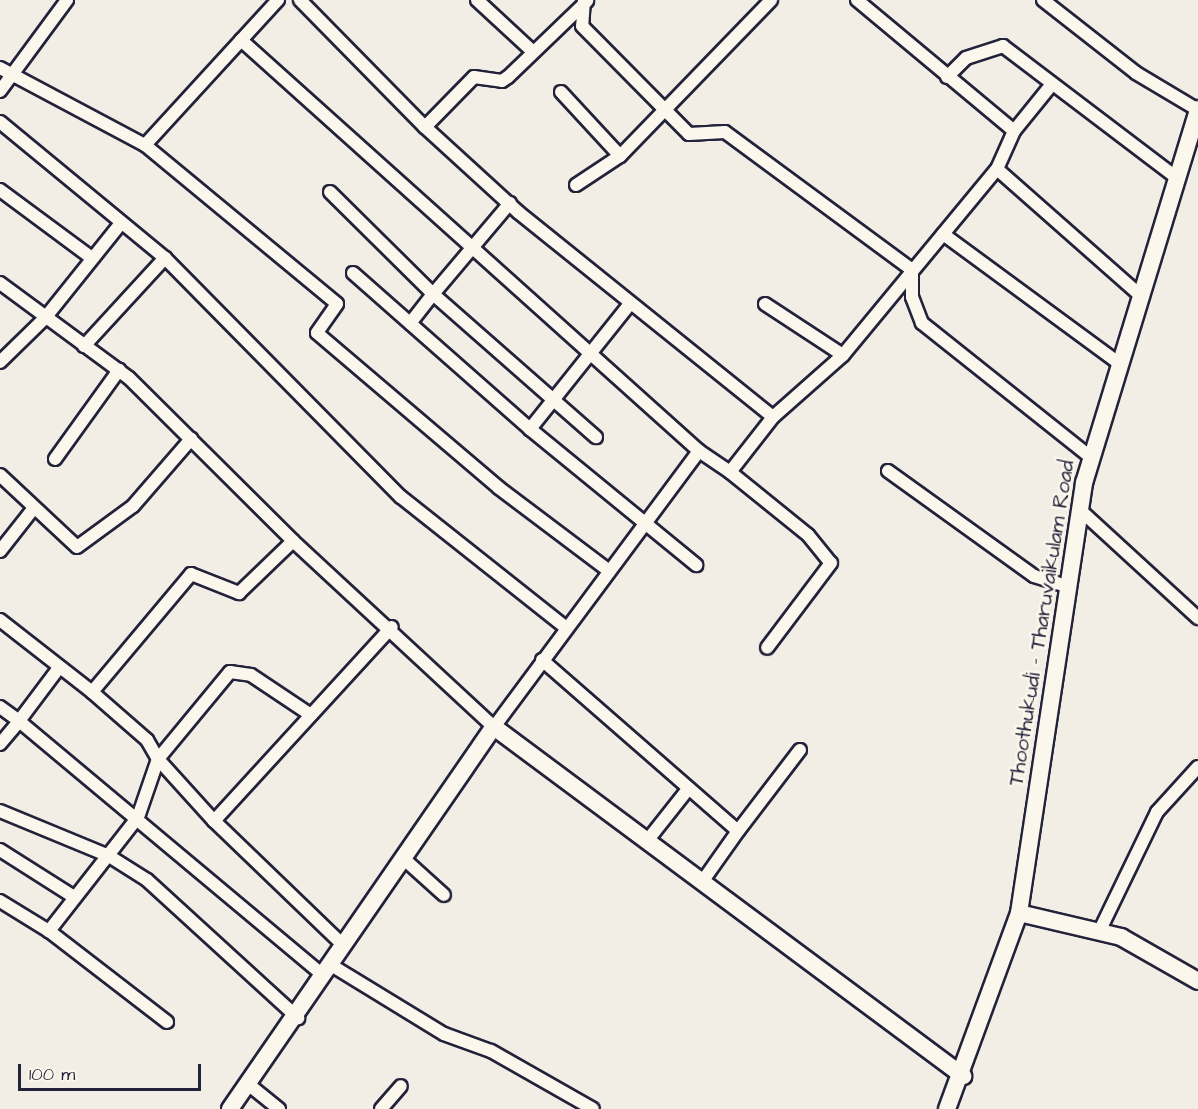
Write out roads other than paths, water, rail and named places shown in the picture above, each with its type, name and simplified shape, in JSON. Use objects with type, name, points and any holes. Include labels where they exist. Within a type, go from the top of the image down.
[{"type":"street","points":[[0,91],[67,0]]},
{"type":"street","points":[[145,145],[278,0]]},
{"type":"street","points":[[477,0],[532,51]]},
{"type":"street","points":[[857,0],[1014,131]]},
{"type":"street","points":[[1043,0],[1136,73],[1198,110]]},
{"type":"street","points":[[305,1],[425,127],[510,203],[629,305],[773,417]]},
{"type":"street","points":[[425,127],[474,77],[502,81],[586,1]]},
{"type":"street","points":[[586,1],[582,26],[689,134],[725,132],[912,270]]},
{"type":"street","points":[[576,185],[620,156],[764,2]]},
{"type":"street","points":[[241,40],[699,451],[730,472],[808,535],[831,563],[767,648]]},
{"type":"street","points":[[947,77],[966,58],[1003,46],[1177,178]]},
{"type":"street","points":[[0,68],[145,145],[337,304],[317,333],[499,488],[609,571]]},
{"type":"street","points":[[730,472],[773,417],[843,356],[998,169],[1014,131],[1052,84]]},
{"type":"street","points":[[561,92],[620,156]]},
{"type":"street","name":"Thoothukudi - Tharuvaikulam Road","points":[[951,1106],[1019,913],[1080,510],[1092,458],[1177,178],[1194,140],[1198,110]]},
{"type":"street","points":[[0,122],[165,258],[401,497],[566,628]]},
{"type":"street","points":[[998,169],[1141,296]]},
{"type":"street","points":[[0,190],[92,258]]},
{"type":"street","points":[[330,192],[433,294],[596,437]]},
{"type":"street","points":[[410,323],[470,245],[510,203]]},
{"type":"street","points":[[0,362],[45,318],[122,223]]},
{"type":"street","points":[[943,234],[1120,364]]},
{"type":"street","points":[[84,346],[165,258]]},
{"type":"street","points":[[912,270],[912,297],[922,323],[1092,458]]},
{"type":"street","points":[[353,273],[530,429],[696,565]]},
{"type":"street","points":[[0,283],[118,370],[293,541],[392,627],[494,727],[963,1076]]},
{"type":"street","points":[[765,304],[843,356]]},
{"type":"street","points":[[530,429],[629,305]]},
{"type":"street","points":[[55,459],[118,370]]},
{"type":"street","points":[[0,475],[77,547],[133,506],[191,439]]},
{"type":"street","points":[[231,1109],[298,1018],[343,945],[494,727],[699,451]]},
{"type":"street","points":[[888,471],[1034,576],[1067,586]]},
{"type":"street","points":[[1,547],[33,508]]},
{"type":"street","points":[[1080,510],[1198,618]]},
{"type":"street","points":[[92,692],[191,574],[239,592],[293,541]]},
{"type":"street","points":[[0,620],[57,669],[92,692],[147,740],[158,759],[214,821],[343,945]]},
{"type":"street","points":[[214,821],[392,627]]},
{"type":"street","points":[[542,660],[738,831]]},
{"type":"street","points":[[0,744],[20,722],[57,669]]},
{"type":"street","points":[[49,931],[138,817],[158,759],[230,672],[251,675],[311,715]]},
{"type":"street","points":[[0,707],[327,970],[444,1034],[490,1051],[587,1108]]},
{"type":"street","points":[[702,882],[800,750]]},
{"type":"street","points":[[1099,932],[1157,812],[1198,767]]},
{"type":"street","points":[[647,841],[688,789]]},
{"type":"street","points":[[0,809],[109,856],[147,880],[298,1018]]},
{"type":"street","points":[[0,850],[74,897]]},
{"type":"street","points":[[403,858],[444,895]]},
{"type":"street","points":[[0,901],[49,931],[167,1022]]},
{"type":"street","points":[[1019,913],[1121,937],[1198,981]]},
{"type":"street","points":[[248,1084],[279,1109]]},
{"type":"street","points":[[381,1109],[401,1086]]}]
